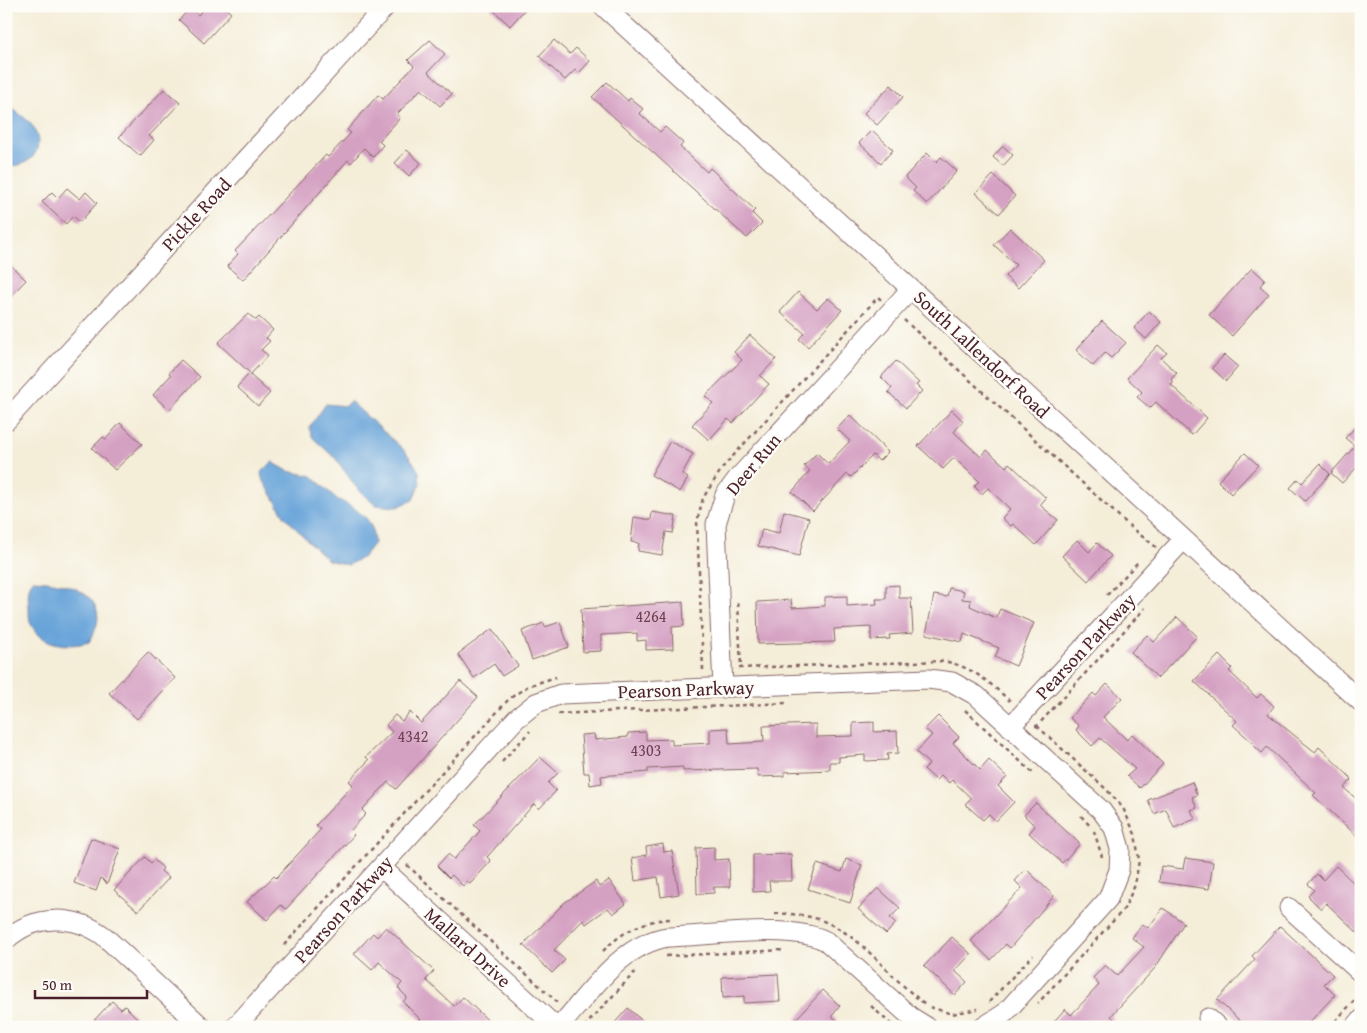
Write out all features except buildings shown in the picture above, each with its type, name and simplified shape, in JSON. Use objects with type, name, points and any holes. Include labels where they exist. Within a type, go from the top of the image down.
[{"type":"street","name":"Pickle Road","points":[[6,421],[386,6]]},
{"type":"street","name":"South Lallendorf Road","points":[[603,6],[1361,702]]},
{"type":"street","name":"Deer Run","points":[[723,688],[716,524],[725,495],[737,479],[899,315],[911,289]]},
{"type":"street","name":"Pearson Parkway","points":[[234,1027],[516,719],[536,702],[562,694],[940,680],[967,689],[1010,727],[1183,540]]},
{"type":"street","points":[[983,1027],[1005,1012],[1103,906],[1113,890],[1120,860],[1114,828],[1101,810],[1010,727]]},
{"type":"street","name":"Mallard Drive","points":[[381,867],[558,1027]]},
{"type":"street","points":[[1289,908],[1361,973]]},
{"type":"street","points":[[6,940],[22,929],[34,924],[63,920],[88,926],[98,932],[202,1027]]},
{"type":"street","points":[[558,1027],[623,958],[649,941],[668,937],[787,932],[814,936],[826,941],[910,1017],[927,1027]]},
{"type":"street","points":[[1355,1027],[1361,1020]]},
{"type":"path","points":[[878,297],[1134,530],[1155,546]]},
{"type":"path","points":[[899,315],[900,328]]},
{"type":"path","points":[[738,600],[741,668]]},
{"type":"path","points":[[550,716],[572,712],[791,703]]},
{"type":"path","points":[[962,708],[1018,759]]},
{"type":"path","points":[[497,767],[535,726]]},
{"type":"path","points":[[1037,726],[1107,790],[1123,808],[1135,834],[1139,860],[1135,885],[1124,909],[1037,1004]]},
{"type":"path","points":[[407,866],[414,858]]},
{"type":"path","points":[[658,958],[791,950]]},
{"type":"path","points":[[584,1027],[640,968]]},
{"type":"path","points":[[1330,1027],[1361,993]]},
{"type":"path","points":[[870,1005],[894,1027]]},
{"type":"water","points":[[6,103],[32,126],[38,142],[35,153],[31,158],[24,163],[7,168]]},
{"type":"water","points":[[350,401],[405,451],[413,462],[419,472],[420,485],[413,500],[397,507],[375,505],[356,487],[336,459],[313,438],[309,428],[326,404],[345,406]]},
{"type":"water","points":[[272,462],[288,471],[312,476],[337,499],[354,508],[367,519],[372,528],[374,543],[363,557],[348,565],[328,560],[285,517],[262,478],[261,473]]},
{"type":"water","points":[[33,580],[47,581],[74,588],[85,594],[94,603],[98,613],[96,626],[89,642],[64,645],[40,636],[30,622],[28,595]]}]
